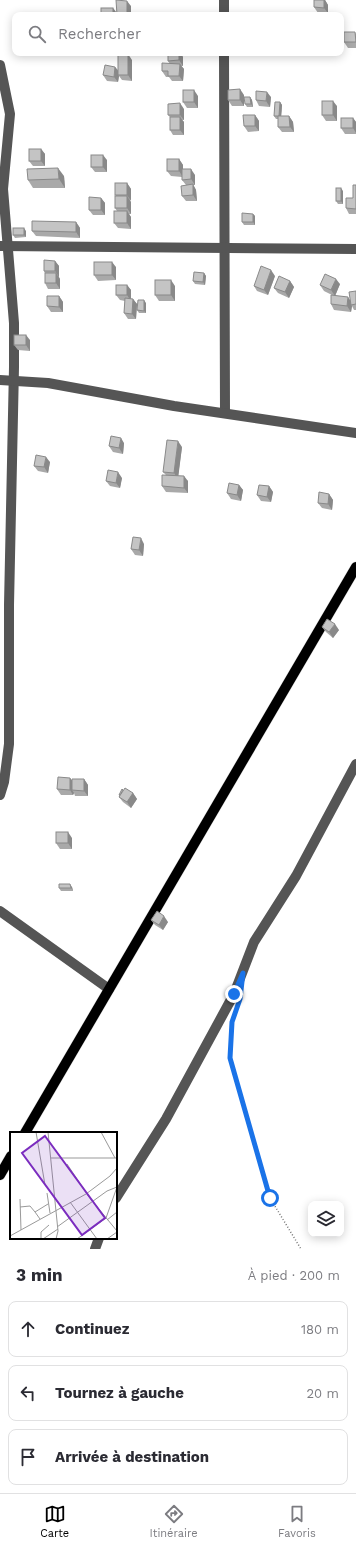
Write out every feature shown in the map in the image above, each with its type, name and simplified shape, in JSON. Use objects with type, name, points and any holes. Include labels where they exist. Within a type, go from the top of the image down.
[{"type":"main road","points":[[25,1132],[356,566]]},
{"type":"main road","points":[[0,1175],[10,1158]]},
{"type":"street","points":[[224,0],[224,12]]},
{"type":"street","points":[[224,56],[224,413]]},
{"type":"street","points":[[0,65],[10,114],[3,189],[3,246],[14,323],[9,605],[9,744],[4,782],[0,795]]},
{"type":"street","points":[[3,246],[356,249]]},
{"type":"street","points":[[0,380],[48,383],[224,413],[356,433]]},
{"type":"street","points":[[117,1196],[166,1119],[234,994],[254,942],[296,876],[356,764]]},
{"type":"street","points":[[0,911],[109,989]]},
{"type":"street","points":[[95,1249],[99,1239]]},
{"type":"path","points":[[238,1007],[232,1022],[230,1058],[270,1198],[301,1249]]},
{"type":"building","points":[[116,0],[127,1],[127,12],[117,12]]},
{"type":"building","points":[[314,0],[324,0],[324,8],[314,7]]},
{"type":"building","points":[[101,8],[113,8],[113,12],[101,12]]},
{"type":"building","points":[[344,32],[355,32],[356,42],[344,42]]},
{"type":"building","points":[[118,56],[128,56],[128,75],[118,75]]},
{"type":"building","points":[[168,56],[179,56],[179,60],[168,61]]},
{"type":"building","points":[[162,63],[180,64],[179,76],[168,76],[168,71],[162,71]]},
{"type":"building","points":[[105,65],[115,67],[114,77],[103,75]]},
{"type":"building","points":[[240,89],[240,100],[228,100],[228,90]]},
{"type":"building","points":[[183,90],[194,90],[194,102],[183,102]]},
{"type":"building","points":[[256,91],[267,92],[266,101],[256,100]]},
{"type":"building","points":[[244,97],[250,97],[251,104],[245,104]]},
{"type":"building","points":[[322,101],[333,101],[333,115],[322,115]]},
{"type":"building","points":[[275,102],[280,102],[279,116],[274,116]]},
{"type":"building","points":[[180,103],[180,115],[168,115],[168,104]]},
{"type":"building","points":[[243,115],[255,115],[255,126],[244,126]]},
{"type":"building","points":[[278,116],[289,116],[290,127],[278,127]]},
{"type":"building","points":[[170,117],[180,117],[180,130],[170,130]]},
{"type":"building","points":[[341,118],[353,118],[353,128],[341,128]]},
{"type":"building","points":[[29,149],[41,149],[41,161],[29,161]]},
{"type":"building","points":[[91,155],[103,155],[103,167],[91,167]]},
{"type":"building","points":[[167,159],[179,159],[179,171],[167,171]]},
{"type":"building","points":[[58,168],[59,179],[28,180],[27,169]]},
{"type":"building","points":[[182,169],[191,169],[191,179],[182,180]]},
{"type":"building","points":[[115,183],[127,183],[127,195],[115,195]]},
{"type":"building","points":[[193,184],[193,195],[182,196],[181,186]]},
{"type":"building","points":[[353,185],[356,185],[356,209],[346,208],[346,198],[353,198]]},
{"type":"building","points":[[336,188],[341,188],[341,201],[336,201]]},
{"type":"building","points":[[115,196],[127,196],[127,208],[115,208]]},
{"type":"building","points":[[89,197],[101,198],[101,210],[89,210]]},
{"type":"building","points":[[114,211],[127,211],[127,223],[114,223]]},
{"type":"building","points":[[242,213],[253,214],[253,222],[242,222]]},
{"type":"building","points":[[32,221],[76,222],[76,232],[32,231]]},
{"type":"building","points":[[13,228],[24,228],[24,235],[13,235]]},
{"type":"building","points":[[44,260],[55,261],[55,271],[44,271]]},
{"type":"building","points":[[94,262],[112,262],[112,275],[94,275]]},
{"type":"building","points":[[261,266],[271,270],[264,290],[254,286]]},
{"type":"building","points":[[194,272],[204,273],[203,282],[193,281]]},
{"type":"building","points":[[45,273],[56,273],[56,283],[45,283]]},
{"type":"building","points":[[325,274],[336,279],[331,290],[320,285]]},
{"type":"building","points":[[279,276],[290,281],[285,292],[274,288]]},
{"type":"building","points":[[155,280],[171,280],[171,295],[155,295]]},
{"type":"building","points":[[116,285],[127,285],[127,295],[116,295]]},
{"type":"building","points":[[356,291],[356,304],[351,305],[349,292]]},
{"type":"building","points":[[331,295],[348,297],[347,306],[331,304]]},
{"type":"building","points":[[47,296],[59,296],[59,307],[47,306]]},
{"type":"building","points":[[125,298],[133,299],[132,314],[124,313]]},
{"type":"building","points":[[138,300],[144,300],[144,311],[137,310]]},
{"type":"building","points":[[14,335],[26,335],[26,345],[14,345]]},
{"type":"building","points":[[111,436],[121,438],[119,448],[109,446]]},
{"type":"building","points":[[167,440],[178,441],[174,473],[163,472]]},
{"type":"building","points":[[36,455],[46,457],[44,467],[34,466]]},
{"type":"building","points":[[108,470],[118,472],[116,483],[106,481]]},
{"type":"building","points":[[162,475],[184,476],[184,488],[162,486]]},
{"type":"building","points":[[229,483],[239,485],[237,495],[227,493]]},
{"type":"building","points":[[259,485],[269,486],[267,497],[257,495]]},
{"type":"building","points":[[319,492],[329,494],[328,504],[318,503]]},
{"type":"building","points":[[133,537],[141,538],[139,550],[131,549]]},
{"type":"building","points":[[327,619],[335,624],[329,632],[322,627]]},
{"type":"building","points":[[58,777],[70,778],[70,790],[57,789]]},
{"type":"building","points":[[72,779],[84,779],[84,791],[72,790]]},
{"type":"building","points":[[125,788],[133,793],[127,802],[119,797]]},
{"type":"building","points":[[56,832],[68,832],[68,843],[56,843]]},
{"type":"building","points":[[59,884],[70,884],[71,888],[59,888]]},
{"type":"building","points":[[157,911],[164,916],[159,925],[151,920]]},
{"type":"route","points":[[234,994],[243,973],[240,999],[232,1022],[230,1058],[270,1198]]}]
